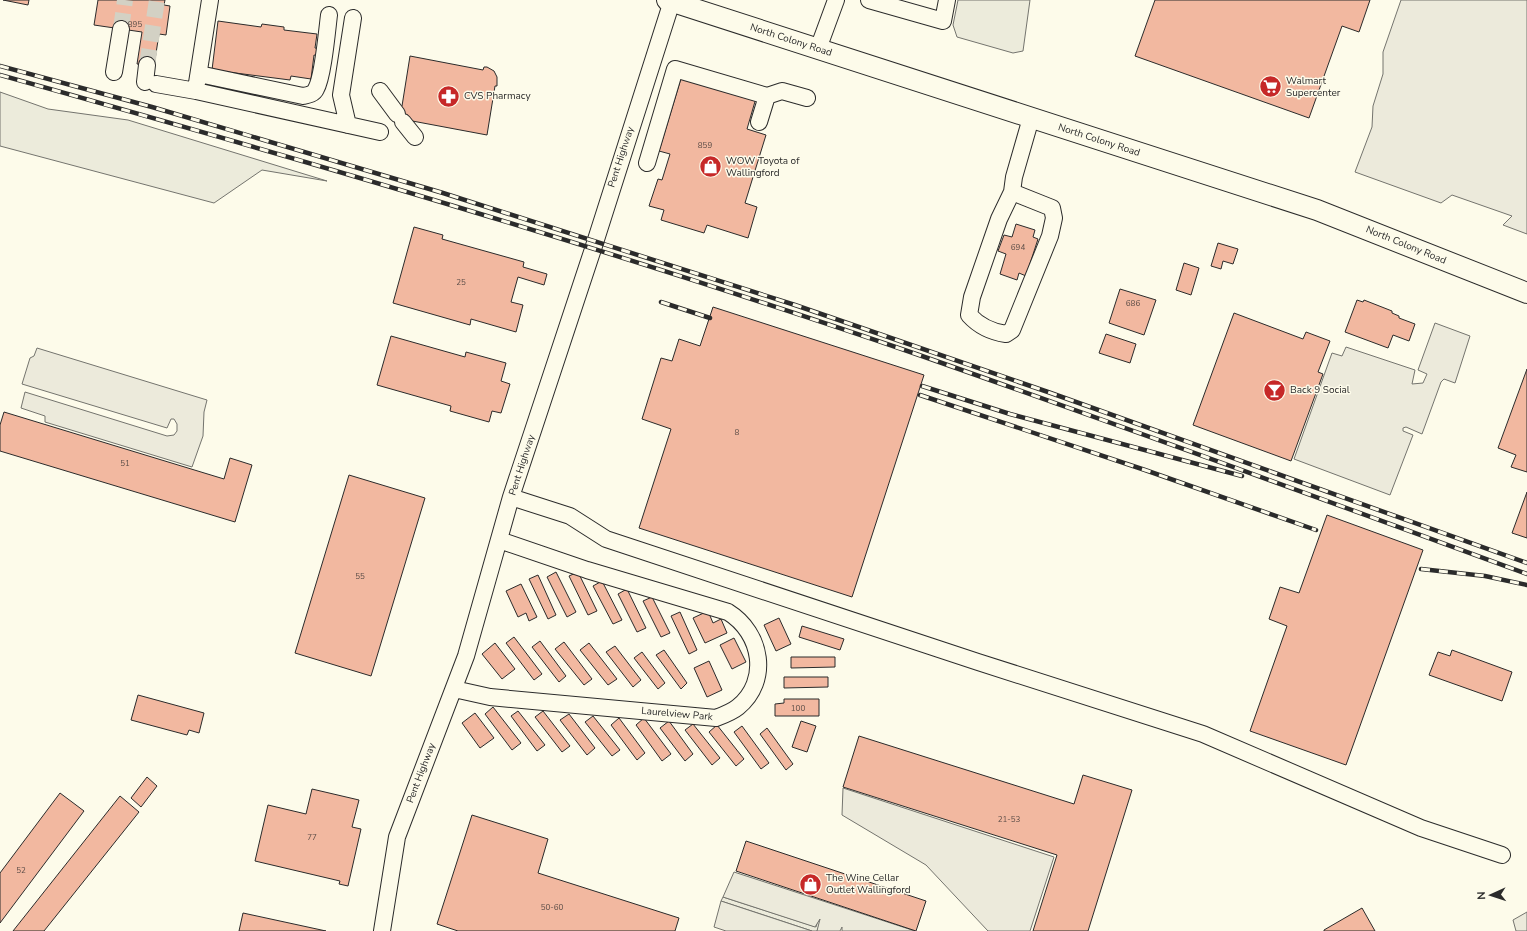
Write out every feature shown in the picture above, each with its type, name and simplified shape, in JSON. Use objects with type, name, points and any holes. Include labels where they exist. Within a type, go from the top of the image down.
[{"type":"main road","name":"North Colony Road","points":[[669,1],[1317,210],[1527,293]]},
{"type":"street","points":[[196,91],[210,0]]},
{"type":"street","points":[[818,49],[836,0]]},
{"type":"street","points":[[869,0],[943,21],[948,0]]},
{"type":"street","name":"Pent Highway","points":[[382,931],[397,836],[466,656],[511,497],[593,249],[669,1]]},
{"type":"street","points":[[199,74],[295,95],[303,96],[311,94],[316,89],[322,63],[329,15]]},
{"type":"street","points":[[348,125],[341,95],[353,18]]},
{"type":"street","points":[[114,72],[121,29]]},
{"type":"street","points":[[147,65],[151,83],[196,91],[380,132]]},
{"type":"street","points":[[647,163],[675,69],[766,96],[782,91],[807,98]]},
{"type":"street","points":[[380,91],[415,138]]},
{"type":"street","points":[[289,112],[295,95]]},
{"type":"street","points":[[759,122],[766,96]]},
{"type":"street","points":[[1012,192],[1052,208],[1054,218],[1050,236],[1012,330],[1006,334],[999,333],[977,324],[969,315],[972,297],[999,219],[1012,192],[1014,177],[1031,118]]},
{"type":"street","points":[[511,497],[570,516],[606,539],[978,662],[1204,734],[1421,828],[1502,856]]},
{"type":"street","name":"Laurelview Park","points":[[454,689],[490,697],[716,718],[739,706],[749,695],[756,680],[759,661],[755,643],[743,624],[728,612],[587,570],[499,540]]},
{"type":"shaded area","points":[[958,0],[1030,0],[1023,51],[1013,53],[957,37],[953,25]]},
{"type":"shaded area","points":[[1401,0],[1527,0],[1527,234],[1503,225],[1512,216],[1452,195],[1441,203],[1355,172],[1372,127],[1373,106],[1383,74],[1383,52]]},
{"type":"shaded area","points":[[0,92],[48,109],[128,120],[327,181],[262,170],[214,203],[0,146]]},
{"type":"shaded area","points":[[1435,323],[1470,336],[1455,383],[1444,379],[1441,382],[1422,434],[1406,427],[1403,428],[1403,431],[1413,435],[1390,495],[1294,459],[1332,353],[1342,356],[1346,347],[1415,370],[1412,384],[1423,383],[1427,374],[1418,370]]},
{"type":"shaded area","points":[[37,348],[207,400],[204,412],[203,436],[192,467],[45,422],[45,416],[21,408],[25,392],[167,436],[174,435],[177,431],[177,424],[174,419],[171,419],[167,428],[22,384],[30,358],[34,356]]},
{"type":"shaded area","points":[[843,788],[1054,857],[1030,931],[988,931],[926,865],[842,815]]},
{"type":"shaded area","points":[[734,872],[915,931],[842,931],[842,927],[840,931],[817,931],[820,919],[815,927],[723,897]]},
{"type":"shaded area","points":[[723,897],[816,927],[818,920],[821,920],[817,931],[812,931],[721,901]]},
{"type":"shaded area","points":[[721,901],[812,931],[726,931],[714,927]]},
{"type":"shaded area","points":[[1527,912],[1527,931],[1516,931],[1513,920]]},
{"type":"building","points":[[3,0],[29,0],[28,5]]},
{"type":"building","points":[[98,0],[165,0],[164,5],[170,6],[166,35],[159,34],[154,66],[137,64],[142,32],[94,25]]},
{"type":"building","name":"Walmart Supercenter","points":[[1155,0],[1370,0],[1359,32],[1342,26],[1309,118],[1135,56]]},
{"type":"building","points":[[218,21],[261,27],[262,24],[284,27],[284,30],[317,34],[315,48],[320,49],[319,56],[314,55],[311,79],[291,76],[290,80],[212,70]]},
{"type":"building","name":"CVS Pharmacy","points":[[410,56],[483,70],[484,67],[487,67],[494,71],[497,77],[497,86],[495,86],[487,135],[407,120],[398,127],[392,118],[402,106]]},
{"type":"building","name":"WOW Toyota of Wallingford","points":[[682,75],[756,98],[747,129],[766,135],[745,203],[757,207],[748,238],[707,225],[704,233],[661,220],[664,210],[649,206],[658,179],[662,180],[670,154],[659,151]]},
{"type":"building","points":[[1016,224],[1035,230],[1033,237],[1038,239],[1026,276],[1019,273],[1017,280],[1000,274],[1006,254],[998,251],[1004,235],[1012,237]]},
{"type":"building","points":[[414,227],[443,235],[442,239],[524,262],[523,267],[547,274],[544,285],[518,277],[511,302],[523,305],[516,332],[471,319],[470,325],[393,303]]},
{"type":"building","points":[[1218,243],[1238,249],[1233,264],[1223,261],[1221,269],[1211,266]]},
{"type":"building","points":[[1184,263],[1199,268],[1191,295],[1176,290]]},
{"type":"building","points":[[1120,289],[1156,300],[1144,335],[1109,323]]},
{"type":"building","points":[[1357,300],[1363,302],[1364,300],[1392,311],[1392,313],[1399,316],[1399,318],[1415,324],[1409,341],[1393,335],[1388,348],[1345,332]]},
{"type":"building","points":[[713,307],[924,375],[852,597],[639,528],[671,429],[642,419],[661,358],[672,361],[679,339],[700,346]]},
{"type":"building","points":[[1234,313],[1303,339],[1306,332],[1330,341],[1318,372],[1323,374],[1291,461],[1193,425]]},
{"type":"building","points":[[1106,334],[1136,344],[1130,363],[1099,353]]},
{"type":"building","points":[[391,336],[465,357],[466,352],[506,363],[501,381],[510,384],[501,413],[492,411],[489,422],[450,411],[451,406],[377,385]]},
{"type":"building","points":[[1527,369],[1527,472],[1511,467],[1516,455],[1498,448]]},
{"type":"building","points":[[4,412],[224,479],[230,458],[252,465],[235,522],[0,451],[0,425]]},
{"type":"building","points":[[349,475],[425,498],[371,676],[295,653]]},
{"type":"building","points":[[1527,492],[1527,538],[1512,533]]},
{"type":"building","points":[[1327,515],[1423,550],[1346,765],[1250,731],[1287,626],[1269,619],[1280,587],[1299,593]]},
{"type":"building","points":[[556,572],[576,612],[567,617],[547,577]]},
{"type":"building","points":[[578,572],[597,611],[588,615],[569,576]]},
{"type":"building","points":[[538,575],[556,615],[548,619],[529,579]]},
{"type":"building","points":[[602,581],[622,620],[613,624],[593,586]]},
{"type":"building","points":[[521,584],[537,617],[529,621],[526,613],[518,617],[506,591]]},
{"type":"building","points":[[627,589],[646,628],[637,632],[618,594]]},
{"type":"building","points":[[652,597],[670,633],[661,637],[643,601]]},
{"type":"building","points":[[708,611],[713,623],[721,619],[727,633],[705,643],[693,618]]},
{"type":"building","points":[[680,612],[697,650],[689,654],[671,616]]},
{"type":"building","points":[[779,618],[791,644],[776,651],[764,625]]},
{"type":"building","points":[[802,626],[844,639],[840,650],[799,637]]},
{"type":"building","points":[[514,637],[542,674],[534,680],[506,643]]},
{"type":"building","points":[[734,638],[746,662],[732,669],[720,645]]},
{"type":"building","points":[[540,641],[566,676],[559,682],[532,647]]},
{"type":"building","points":[[564,642],[592,679],[584,685],[555,649]]},
{"type":"building","points":[[495,643],[515,669],[502,679],[482,654]]},
{"type":"building","points":[[589,643],[617,679],[608,685],[580,650]]},
{"type":"building","points":[[615,646],[641,680],[633,687],[606,652]]},
{"type":"building","points":[[664,650],[687,683],[681,689],[656,655]]},
{"type":"building","points":[[1452,650],[1512,672],[1502,701],[1429,675],[1438,652],[1450,656]]},
{"type":"building","points":[[642,652],[665,683],[658,689],[634,658]]},
{"type":"building","points":[[791,657],[835,657],[835,667],[791,668]]},
{"type":"building","points":[[709,661],[722,690],[707,697],[694,668]]},
{"type":"building","points":[[784,677],[828,677],[828,687],[784,688]]},
{"type":"building","points":[[138,695],[204,713],[199,733],[189,730],[187,735],[131,720]]},
{"type":"building","points":[[784,699],[819,699],[819,716],[775,716],[775,704],[784,703]]},
{"type":"building","points":[[493,707],[521,743],[512,750],[485,714]]},
{"type":"building","points":[[518,711],[545,745],[537,751],[511,716]]},
{"type":"building","points":[[543,711],[570,746],[562,752],[535,717]]},
{"type":"building","points":[[475,713],[494,738],[480,748],[462,723]]},
{"type":"building","points":[[569,714],[595,748],[587,755],[560,720]]},
{"type":"building","points":[[593,716],[620,750],[612,756],[585,722]]},
{"type":"building","points":[[619,718],[645,753],[637,760],[611,725]]},
{"type":"building","points":[[644,718],[671,754],[662,761],[636,725]]},
{"type":"building","points":[[669,721],[693,754],[685,761],[660,728]]},
{"type":"building","points":[[801,721],[816,726],[807,752],[792,747]]},
{"type":"building","points":[[693,724],[720,758],[712,765],[685,730]]},
{"type":"building","points":[[717,725],[744,759],[736,766],[709,732]]},
{"type":"building","points":[[742,726],[769,763],[761,769],[734,732]]},
{"type":"building","points":[[767,728],[793,764],[786,770],[760,734]]},
{"type":"building","points":[[859,736],[1074,804],[1083,775],[1132,790],[1088,931],[1033,931],[1057,855],[843,787]]},
{"type":"building","points":[[147,777],[157,786],[141,807],[131,798]]},
{"type":"building","points":[[312,789],[359,800],[352,827],[361,829],[348,886],[339,884],[340,881],[255,861],[268,805],[306,814]]},
{"type":"building","points":[[60,793],[84,811],[0,923],[0,873]]},
{"type":"building","points":[[120,796],[139,812],[44,931],[13,931]]},
{"type":"building","points":[[472,815],[548,839],[538,873],[679,918],[675,931],[458,931],[437,924]]},
{"type":"building","points":[[746,841],[926,901],[916,931],[736,871]]},
{"type":"building","points":[[1362,908],[1375,931],[1324,931],[1324,930]]},
{"type":"building","points":[[243,913],[326,931],[239,931]]},
{"type":"tunnel","points":[[121,29],[125,0]]},
{"type":"tunnel","points":[[147,65],[157,0]]},
{"type":"railway","points":[[0,66],[152,107],[443,193],[795,305],[1048,392],[1527,563]]},
{"type":"railway","points":[[0,75],[231,140],[461,208],[691,279],[919,355],[1527,574]]},
{"type":"railway","points":[[661,302],[710,318]]},
{"type":"railway","points":[[922,386],[1010,414],[1242,476]]},
{"type":"railway","points":[[920,395],[1145,470],[1316,530]]},
{"type":"railway","points":[[1421,569],[1485,576],[1527,585]]},
{"type":"place","name":"Walmart Supercenter","points":[[1271,87]]},
{"type":"place","name":"CVS Pharmacy","points":[[448,96]]},
{"type":"place","name":"WOW Toyota of Wallingford","points":[[711,167]]},
{"type":"place","name":"Back 9 Social","points":[[1274,390]]},
{"type":"place","name":"The Wine Cellar Outlet Wallingford","points":[[811,884]]}]
